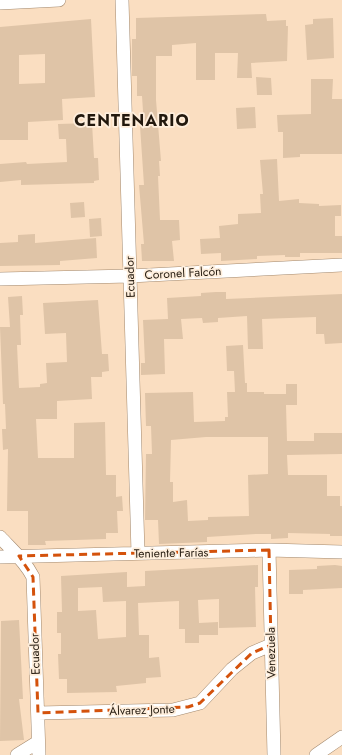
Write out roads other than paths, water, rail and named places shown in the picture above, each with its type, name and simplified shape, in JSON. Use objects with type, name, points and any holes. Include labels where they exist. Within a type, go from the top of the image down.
[{"type":"street","points":[[0,3],[59,0]]},
{"type":"street","name":"Ecuador","points":[[122,0],[138,553]]},
{"type":"street","name":"Coronel Falcón","points":[[0,279],[130,276],[342,265]]},
{"type":"street","name":"Ecuador","points":[[0,537],[29,568],[32,578],[39,748]]},
{"type":"street","name":"Teniente Farías","points":[[0,557],[269,550],[342,552]]},
{"type":"street","name":"Venezuela","points":[[269,550],[274,755]]},
{"type":"street","name":"Álvarez Jonte","points":[[38,713],[173,710],[188,707],[200,703],[232,669],[252,653],[271,645]]},
{"type":"street","points":[[316,755],[342,737]]},
{"type":"street","points":[[17,755],[39,748]]},
{"type":"district","name":"CENTENARIO","points":[[132,120]]}]
